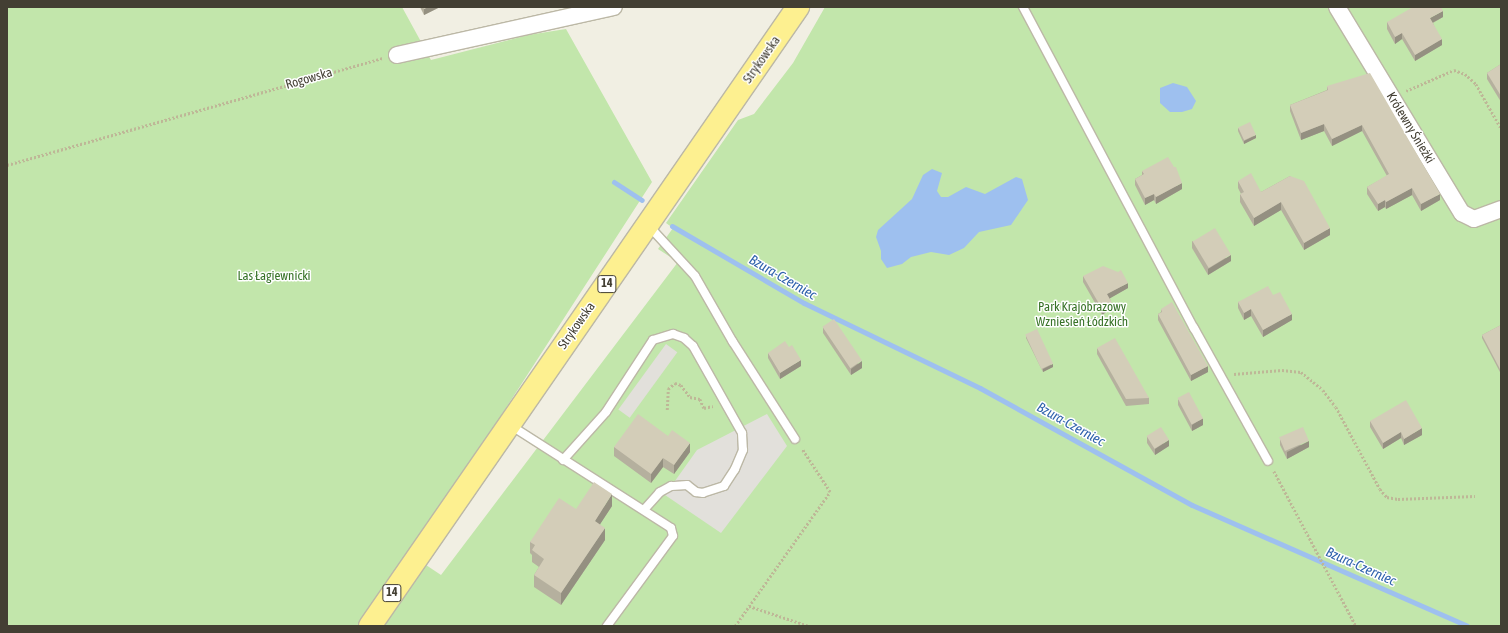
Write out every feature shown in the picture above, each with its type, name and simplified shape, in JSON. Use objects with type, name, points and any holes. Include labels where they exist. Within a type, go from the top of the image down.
[{"type":"main road","name":"Strykowska","points":[[370,626],[798,7]]},
{"type":"street","points":[[396,54],[614,7]]},
{"type":"street","name":"Królewny Śnieżki","points":[[1337,7],[1462,213],[1474,219],[1501,210]]},
{"type":"lane","points":[[1023,7],[1220,375],[1268,460]]},
{"type":"lane","points":[[647,225],[695,276],[733,342],[795,438]]},
{"type":"lane","points":[[563,460],[606,412],[653,340],[662,335],[673,334],[684,338],[693,346],[723,398],[744,441],[740,460],[729,481],[715,491],[703,493],[696,492],[687,485],[671,486],[660,492],[644,510]]},
{"type":"lane","points":[[510,424],[563,460],[671,528],[673,536],[607,626]]},
{"type":"path","name":"Rogowska","points":[[7,165],[396,54]]},
{"type":"path","points":[[1391,97],[1454,70],[1465,74],[1476,84],[1501,128]]},
{"type":"path","points":[[1220,375],[1282,370],[1301,372],[1323,390],[1336,407],[1380,489],[1387,497],[1398,499],[1476,496]]},
{"type":"path","points":[[666,410],[668,389],[675,383],[681,385],[690,397],[700,399],[707,410],[723,398]]},
{"type":"path","points":[[735,626],[830,492],[795,438]]},
{"type":"path","points":[[1268,460],[1356,626]]},
{"type":"path","points":[[749,606],[809,626]]},
{"type":"green space","name":"Park Krajobrazowy Wzniesień Łódzkich","points":[[7,7],[402,7],[431,60],[528,35],[566,29],[652,182],[411,555],[441,575],[678,262],[658,249],[673,228],[666,223],[738,120],[754,114],[793,63],[825,7],[1501,7],[1501,626],[7,626]]},
{"type":"shaded area","points":[[666,344],[677,352],[630,418],[618,410]]},
{"type":"shaded area","points":[[767,414],[787,446],[721,533],[665,495],[697,450]]},
{"type":"water","points":[[1173,83],[1187,87],[1196,101],[1192,109],[1182,112],[1170,112],[1160,103],[1160,88]]},
{"type":"water","points":[[932,169],[942,173],[937,191],[941,197],[948,197],[966,187],[985,194],[1016,177],[1022,179],[1028,200],[1011,225],[979,232],[964,248],[949,255],[931,252],[911,257],[902,264],[887,268],[881,259],[881,251],[876,237],[878,230],[912,199],[923,175]]},
{"type":"building","points":[[1413,7],[1441,7],[1443,11],[1430,18],[1442,39],[1415,55],[1402,33],[1395,37],[1387,22]]},
{"type":"building","points":[[1501,64],[1501,96],[1487,73]]},
{"type":"building","points":[[1370,73],[1440,194],[1421,204],[1412,188],[1386,202],[1385,200],[1378,204],[1367,187],[1389,174],[1362,125],[1332,139],[1324,124],[1301,133],[1290,105],[1328,90],[1327,86]]},
{"type":"building","points":[[1250,122],[1256,135],[1244,140],[1238,127]]},
{"type":"building","points":[[1168,157],[1174,167],[1176,167],[1182,183],[1156,197],[1154,194],[1145,198],[1135,179],[1144,174],[1142,171]]},
{"type":"building","points":[[1251,173],[1261,192],[1290,176],[1304,181],[1330,228],[1304,243],[1281,202],[1254,218],[1240,194],[1244,192],[1238,181]]},
{"type":"building","points":[[1215,228],[1231,255],[1209,268],[1193,241]]},
{"type":"building","points":[[1103,266],[1118,272],[1121,270],[1128,283],[1107,294],[1112,303],[1102,309],[1083,276]]},
{"type":"building","points":[[1268,286],[1273,295],[1280,292],[1292,314],[1263,330],[1251,309],[1244,313],[1238,302]]},
{"type":"building","points":[[1172,302],[1208,366],[1191,375],[1158,314],[1162,312],[1161,309]]},
{"type":"building","points":[[834,319],[862,360],[850,368],[822,327]]},
{"type":"building","points":[[1501,325],[1501,371],[1482,335]]},
{"type":"building","points":[[1037,329],[1053,363],[1041,369],[1025,334]]},
{"type":"building","points":[[1115,338],[1149,398],[1126,399],[1097,348]]},
{"type":"building","points":[[785,341],[789,347],[792,345],[801,360],[780,373],[768,353]]},
{"type":"building","points":[[1189,392],[1203,418],[1192,425],[1178,398]]},
{"type":"building","points":[[1406,400],[1422,428],[1404,439],[1401,432],[1383,443],[1370,421]]},
{"type":"building","points":[[638,414],[668,436],[672,430],[690,443],[674,465],[663,458],[651,474],[614,447]]},
{"type":"building","points":[[1161,427],[1169,440],[1155,449],[1147,436]]},
{"type":"building","points":[[1303,427],[1309,441],[1285,451],[1279,437]]},
{"type":"building","points":[[594,482],[612,494],[595,521],[605,528],[561,593],[534,575],[544,559],[532,550],[535,545],[530,542],[559,498],[576,509]]},
{"type":"waterway","name":"Bzura-Czerniec","points":[[614,182],[642,200]]},
{"type":"waterway","name":"Bzura-Czerniec","points":[[672,226],[804,303],[980,388],[1192,505],[1467,626]]},
{"type":"park label","name":"Las Łagiewnicki","points":[[274,276]]}]
